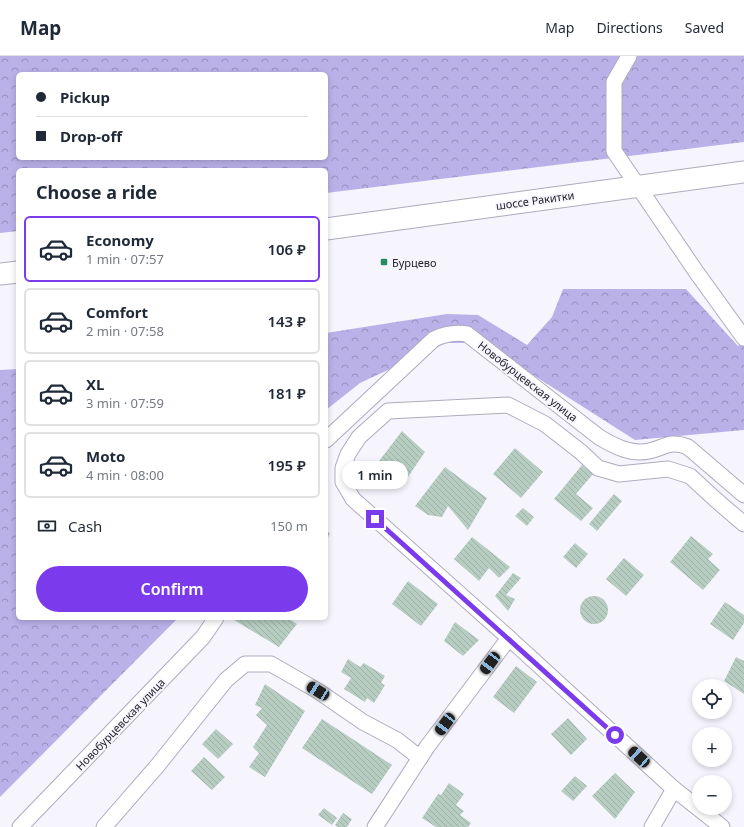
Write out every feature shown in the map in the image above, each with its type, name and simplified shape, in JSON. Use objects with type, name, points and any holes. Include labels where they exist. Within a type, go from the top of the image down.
[{"type":"main road","name":"шоссе Ракитки","points":[[328,229],[744,172]]},
{"type":"main road","points":[[0,274],[16,272]]},
{"type":"street","points":[[629,56],[614,82],[614,151],[744,338]]},
{"type":"street","name":"Новобурцевская улица","points":[[328,438],[434,339],[446,334],[457,332],[467,334],[476,340],[599,437],[611,444],[636,452],[649,451],[669,444],[679,443],[688,447],[744,495]]},
{"type":"street","points":[[722,827],[674,789],[509,638],[353,499],[343,482],[343,468],[348,454],[359,437],[388,411],[508,405],[545,424],[581,452],[598,468],[619,474],[668,469],[690,476],[744,524]]},
{"type":"street","name":"Новобурцевская улица","points":[[20,827],[203,637],[215,620]]},
{"type":"street","points":[[376,827],[420,758],[509,638]]},
{"type":"street","points":[[104,827],[158,765],[226,680],[245,664],[271,664],[318,691],[363,722],[397,740],[420,758]]},
{"type":"street","points":[[652,827],[674,789]]},
{"type":"green space","points":[[0,56],[744,56],[744,142],[328,193],[328,168],[16,168],[16,231],[0,233]]},
{"type":"green space","points":[[563,289],[686,289],[738,346],[744,340],[744,430],[635,440],[519,366],[472,343],[446,343],[360,383],[328,408],[328,333],[447,314],[478,315],[527,345],[552,317]]},
{"type":"green space","points":[[16,369],[16,620],[176,620],[0,797],[0,370]]},
{"type":"building","points":[[402,431],[425,452],[401,487],[376,465]]},
{"type":"building","points":[[515,448],[543,472],[521,498],[493,474]]},
{"type":"building","points":[[582,465],[593,474],[576,494],[593,508],[581,521],[554,499]]},
{"type":"building","points":[[445,467],[487,498],[468,530],[448,506],[442,517],[428,515],[415,506]]},
{"type":"building","points":[[614,494],[622,501],[597,531],[589,524]]},
{"type":"building","points":[[523,508],[534,517],[527,526],[515,516]]},
{"type":"building","points":[[691,536],[713,554],[708,559],[720,570],[703,590],[670,562]]},
{"type":"building","points":[[472,537],[510,567],[499,578],[489,568],[479,581],[454,559]]},
{"type":"building","points":[[575,543],[588,554],[576,568],[563,557]]},
{"type":"building","points":[[624,558],[644,575],[626,596],[606,579]]},
{"type":"building","points":[[513,573],[521,578],[506,595],[515,599],[508,611],[495,596]]},
{"type":"building","points":[[408,581],[438,604],[421,626],[392,604]]},
{"type":"building","points":[[594,596],[604,600],[608,610],[604,620],[594,624],[584,620],[580,610],[584,600]]},
{"type":"building","points":[[725,602],[744,615],[744,623],[733,640],[710,624]]},
{"type":"building","points":[[234,620],[291,620],[297,624],[279,647]]},
{"type":"building","points":[[455,622],[479,640],[463,656],[444,641]]},
{"type":"building","points":[[736,657],[744,661],[744,694],[732,686],[732,679],[725,679]]},
{"type":"building","points":[[348,659],[360,667],[364,663],[385,676],[381,683],[385,685],[374,703],[367,698],[365,702],[344,689],[351,678],[341,672]]},
{"type":"building","points":[[516,666],[537,682],[514,713],[493,697]]},
{"type":"building","points":[[265,684],[305,711],[265,777],[249,767],[259,753],[253,747],[267,725],[256,715],[262,708],[255,705]]},
{"type":"building","points":[[568,718],[587,739],[571,755],[551,734]]},
{"type":"building","points":[[322,719],[392,765],[372,794],[302,748]]},
{"type":"building","points":[[216,729],[233,744],[218,759],[202,744]]},
{"type":"building","points":[[204,757],[225,777],[212,790],[191,771]]},
{"type":"building","points":[[615,773],[635,792],[615,819],[592,796]]},
{"type":"building","points":[[575,776],[587,786],[573,801],[561,791]]},
{"type":"building","points":[[449,783],[464,794],[456,805],[464,811],[460,815],[471,823],[468,827],[436,827],[422,818],[438,794],[441,795]]},
{"type":"building","points":[[324,808],[337,818],[332,825],[318,815]]},
{"type":"building","points":[[343,813],[352,819],[347,827],[338,827],[335,825]]},
{"type":"place","name":"Бурцево","points":[[384,262]]},
{"type":"route","points":[[375,519],[615,735]]}]
